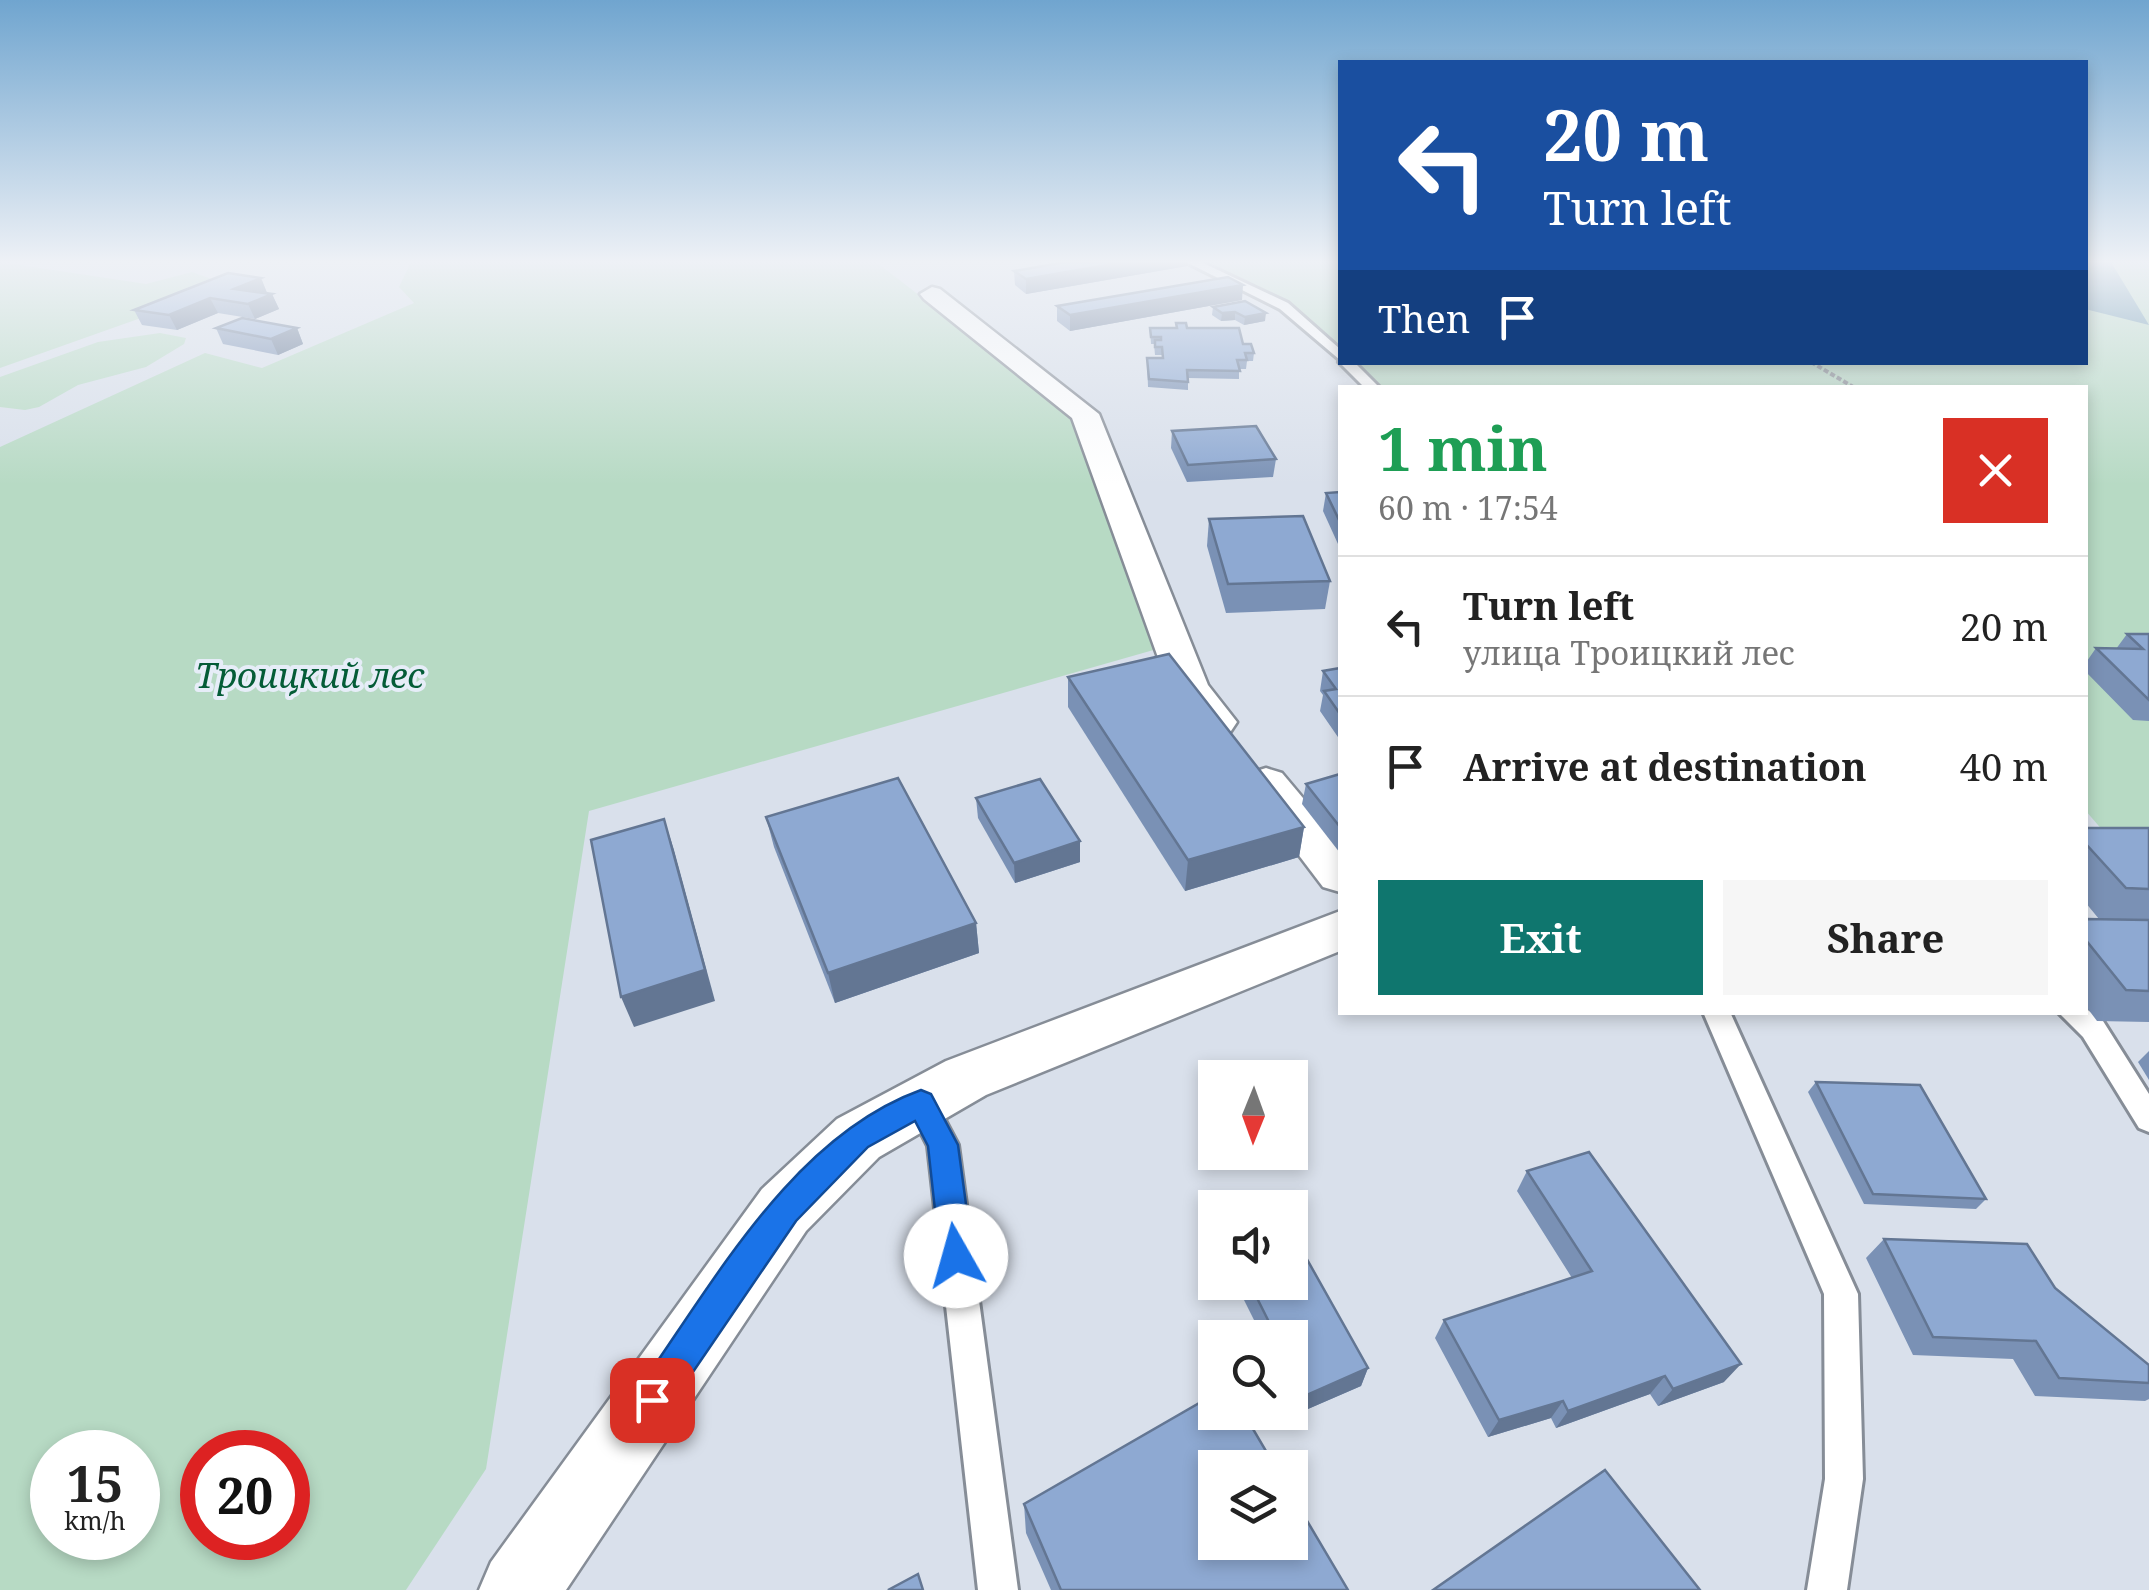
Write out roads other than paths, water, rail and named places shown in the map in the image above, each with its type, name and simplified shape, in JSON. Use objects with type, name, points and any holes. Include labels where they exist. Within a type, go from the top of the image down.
[{"type":"street","points":[[986,336],[1085,414],[1189,688],[1338,873]]},
{"type":"street","points":[[519,1590],[784,1210],[858,1138],[966,1078],[1338,931]]},
{"type":"lane","points":[[1318,336],[1338,354]]},
{"type":"lane","points":[[1349,365],[1370,385]]},
{"type":"lane","points":[[1717,1015],[1841,1294],[1844,1479],[1827,1590]]},
{"type":"lane","points":[[2076,1015],[2093,1030],[2149,1119]]},
{"type":"lane","points":[[921,1103],[943,1145],[998,1590]]},
{"type":"park label","name":"Троицкий лес","points":[[310,676]]}]
